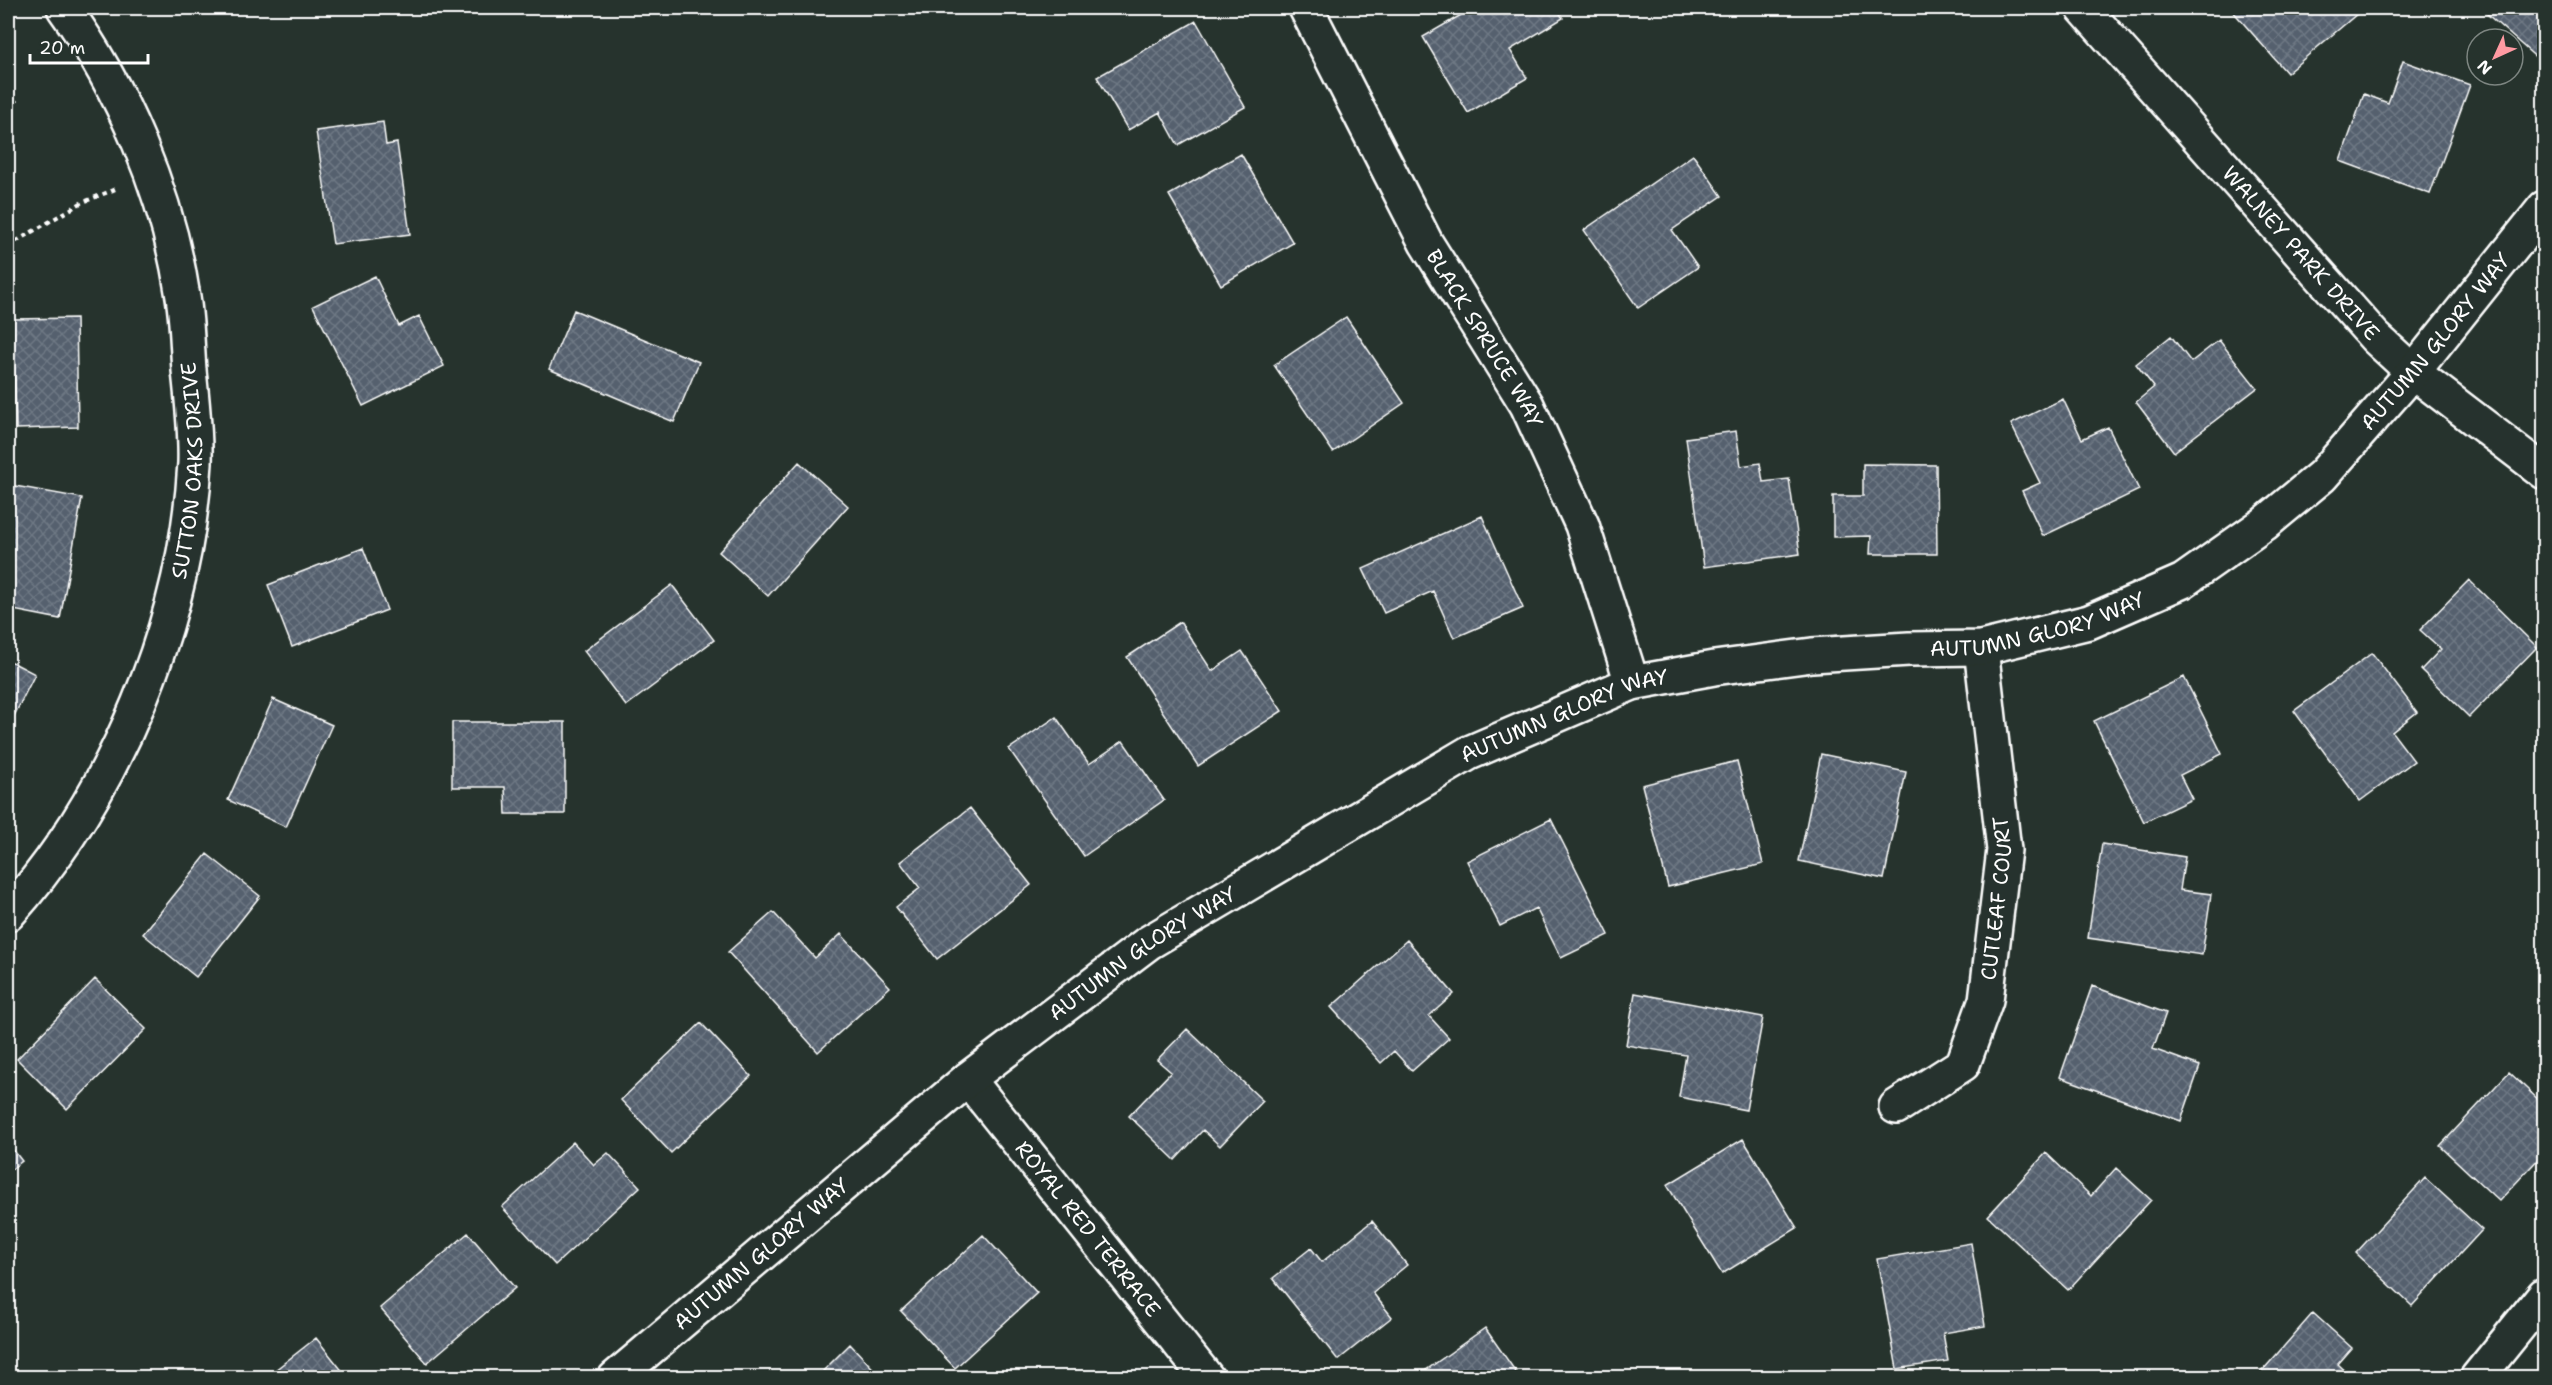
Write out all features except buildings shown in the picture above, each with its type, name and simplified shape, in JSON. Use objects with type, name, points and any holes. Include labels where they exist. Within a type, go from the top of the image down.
[{"type":"street","name":"SUTTON OAKS DRIVE","points":[[8,914],[60,848],[94,794],[124,737],[148,679],[182,558],[195,462],[183,291],[166,222],[150,174],[117,94],[82,32],[64,8]]},
{"type":"street","name":"BLACK SPRUCE WAY","points":[[1306,8],[1426,243],[1527,405],[1582,525],[1632,683]]},
{"type":"street","name":"WALNEY PARK DRIVE","points":[[2083,8],[2375,337],[2413,372],[2544,472]]},
{"type":"street","name":"AUTUMN GLORY WAY","points":[[615,1377],[969,1079],[1148,943],[1469,753],[1632,683],[1714,668],[1812,655],[1909,648],[1981,648],[2089,622],[2183,581],[2264,524],[2322,476],[2413,372],[2544,208]]},
{"type":"street","name":"CUTLEAF COURT","points":[[1896,1107],[1963,1064],[1986,1000],[2004,850],[1981,648]]},
{"type":"street","name":"ROYAL RED TERRACE","points":[[969,1079],[1207,1377]]},
{"type":"street","points":[[2477,1377],[2544,1295]]},
{"type":"path","points":[[8,246],[81,203],[150,174]]}]
